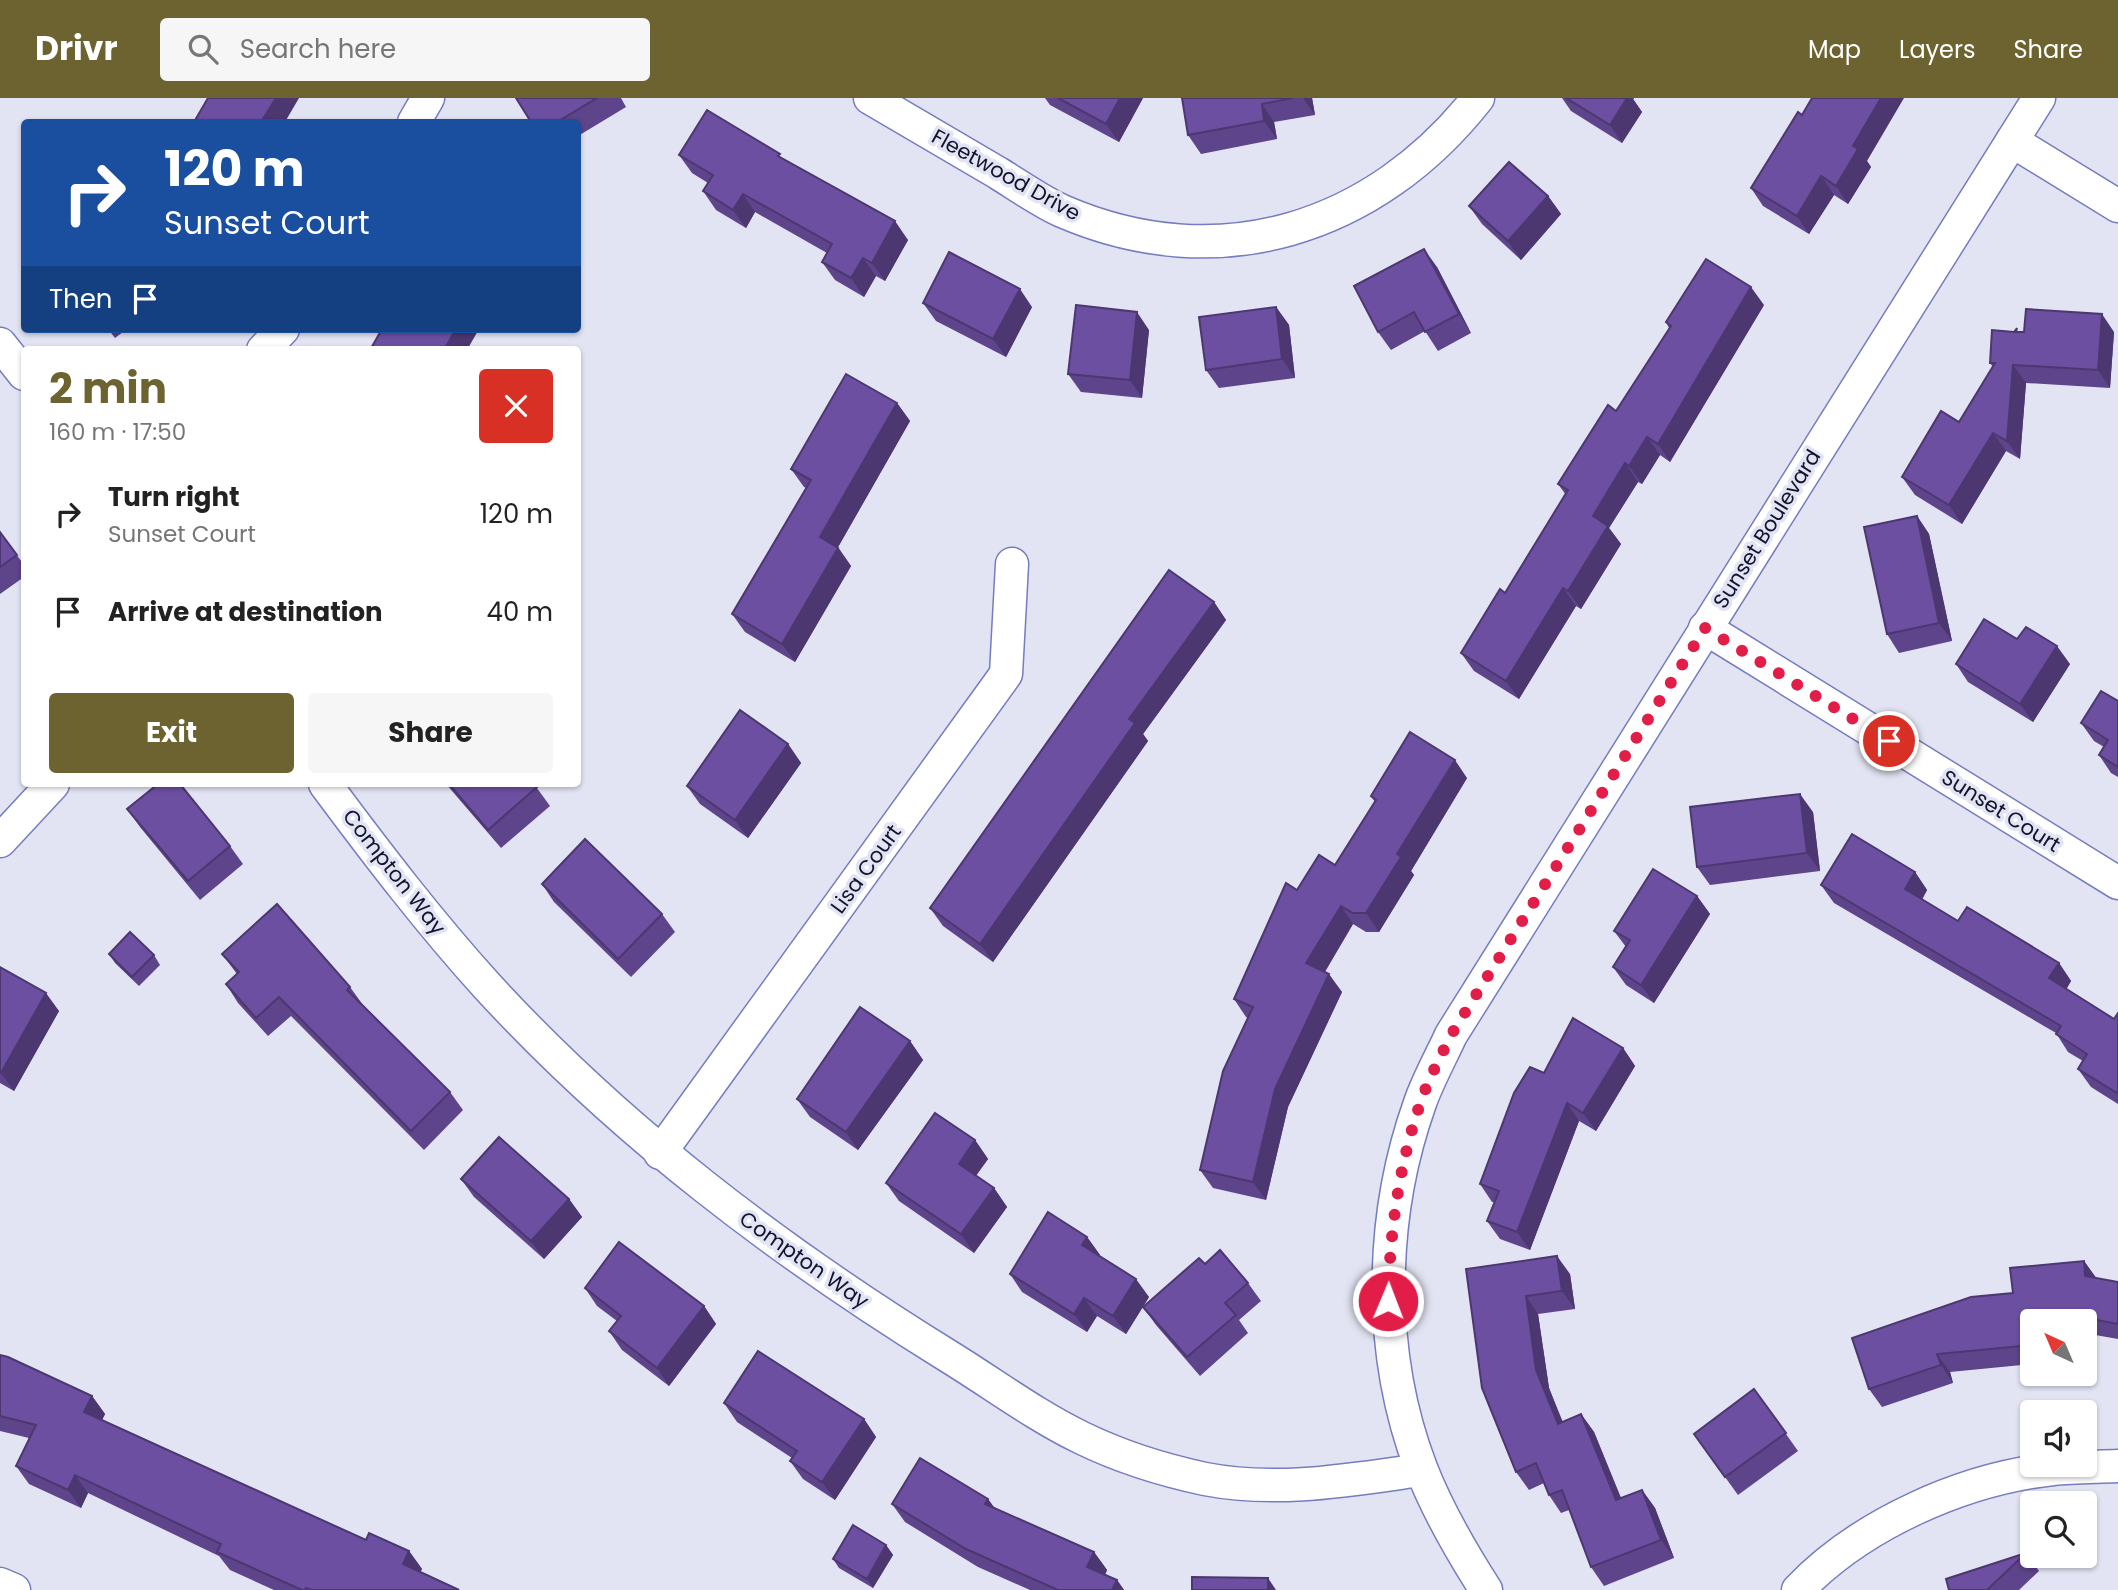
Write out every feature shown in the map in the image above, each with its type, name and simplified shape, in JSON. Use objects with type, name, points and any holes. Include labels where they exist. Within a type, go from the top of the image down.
[{"type":"street","points":[[416,119],[428,98]]},
{"type":"street","name":"Fleetwood Drive","points":[[870,98],[1061,210],[1116,230],[1174,240],[1233,240],[1291,230],[1346,210],[1402,177],[1450,134],[1478,98]]},
{"type":"street","name":"Sunset Boulevard","points":[[1486,1590],[1454,1539],[1421,1469],[1395,1374],[1388,1301],[1392,1225],[1402,1164],[1420,1102],[1451,1035],[2039,98]]},
{"type":"street","points":[[2012,141],[2118,206]]},
{"type":"street","points":[[267,346],[279,333]]},
{"type":"street","points":[[0,344],[21,369]]},
{"type":"street","name":"Lisa Court","points":[[660,1153],[1006,674],[1012,564]]},
{"type":"street","name":"Sunset Court","points":[[1705,628],[2118,883]]},
{"type":"street","points":[[0,841],[50,787]]},
{"type":"street","name":"Compton Way","points":[[328,787],[397,881],[488,986],[585,1085],[660,1153],[772,1240],[879,1313],[1091,1442],[1138,1462],[1207,1479],[1270,1486],[1320,1484],[1421,1469]]},
{"type":"street","points":[[1798,1590],[1856,1544],[1917,1508],[1983,1484],[2052,1469],[2118,1466]]},
{"type":"street","points":[[0,1584],[14,1590]]},
{"type":"building","points":[[208,98],[276,98],[263,119],[196,119]]},
{"type":"building","points":[[516,98],[597,98],[562,119],[529,119]]},
{"type":"building","points":[[1058,98],[1120,98],[1106,124]]},
{"type":"building","points":[[1182,98],[1293,98],[1262,104],[1264,121],[1188,135]]},
{"type":"building","points":[[1566,98],[1627,98],[1610,125]]},
{"type":"building","points":[[1812,98],[1881,98],[1853,146],[1858,149],[1836,186],[1821,176],[1797,216],[1751,188],[1798,112],[1802,115]]},
{"type":"building","points":[[707,110],[780,154],[778,156],[895,221],[872,263],[863,258],[851,278],[822,262],[832,244],[743,194],[733,210],[703,191],[713,175],[679,155]]},
{"type":"building","points":[[1509,162],[1548,196],[1508,241],[1469,206]]},
{"type":"building","points":[[1424,249],[1459,314],[1425,332],[1414,312],[1378,332],[1354,286]]},
{"type":"building","points":[[949,252],[1020,289],[993,339],[923,303]]},
{"type":"building","points":[[1706,259],[1751,287],[1658,444],[1647,437],[1629,466],[1625,463],[1593,516],[1608,526],[1568,591],[1563,588],[1506,681],[1461,653],[1500,589],[1505,593],[1568,490],[1558,484],[1608,405],[1616,411],[1671,326],[1666,322]]},
{"type":"building","points":[[1076,305],[1137,312],[1130,380],[1068,374]]},
{"type":"building","points":[[1276,307],[1282,359],[1206,370],[1199,317]]},
{"type":"building","points":[[2026,309],[2102,314],[2098,370],[2013,365],[2007,441],[1993,433],[1949,505],[1902,477],[1941,411],[1959,422],[1995,363],[1990,363],[1992,330],[2014,332],[2017,328],[2016,332],[2024,332]]},
{"type":"building","points":[[380,333],[454,333],[446,346],[372,346]]},
{"type":"building","points":[[846,374],[897,403],[820,537],[838,548],[782,644],[732,614],[811,480],[791,469]]},
{"type":"building","points":[[1917,516],[1939,623],[1887,634],[1864,527]]},
{"type":"building","points":[[0,532],[17,555],[0,567]]},
{"type":"building","points":[[1169,570],[1214,602],[1129,719],[1135,723],[980,944],[930,908]]},
{"type":"building","points":[[1984,619],[2017,639],[2026,627],[2057,646],[2020,704],[1956,664]]},
{"type":"building","points":[[2101,691],[2118,701],[2118,767],[2099,755],[2108,740],[2081,723]]},
{"type":"building","points":[[740,710],[788,744],[735,820],[687,786]]},
{"type":"building","points":[[1410,732],[1455,760],[1397,854],[1401,857],[1366,913],[1353,913],[1341,906],[1306,963],[1329,974],[1275,1089],[1253,1182],[1200,1170],[1223,1071],[1253,1007],[1234,999],[1286,883],[1297,890],[1319,855],[1335,865],[1376,800],[1371,796]]},
{"type":"building","points":[[154,787],[182,787],[230,846],[188,881],[127,809]]},
{"type":"building","points":[[452,787],[537,787],[488,830]]},
{"type":"building","points":[[1800,794],[1807,853],[1697,867],[1690,807]]},
{"type":"building","points":[[1852,834],[1915,872],[1905,889],[1958,921],[1967,907],[2059,963],[2049,978],[2114,1019],[2118,1013],[2118,1092],[2078,1069],[2087,1054],[2056,1034],[2061,1026],[1821,885]]},
{"type":"building","points":[[585,839],[662,914],[618,959],[542,884]]},
{"type":"building","points":[[1653,869],[1697,896],[1641,985],[1613,967],[1630,940],[1614,931]]},
{"type":"building","points":[[277,904],[350,987],[347,990],[450,1092],[411,1131],[279,997],[256,1018],[226,984],[239,972],[222,954]]},
{"type":"building","points":[[130,932],[154,955],[132,977],[109,954]]},
{"type":"building","points":[[0,967],[46,993],[1,1073],[0,1072]]},
{"type":"building","points":[[860,1007],[910,1041],[846,1132],[797,1099]]},
{"type":"building","points":[[1573,1018],[1623,1048],[1583,1113],[1567,1103],[1517,1232],[1487,1221],[1499,1191],[1480,1184],[1514,1093],[1530,1067],[1544,1073]]},
{"type":"building","points":[[935,1113],[975,1140],[959,1164],[994,1188],[961,1234],[886,1183]]},
{"type":"building","points":[[499,1137],[569,1199],[531,1241],[461,1179]]},
{"type":"building","points":[[1048,1212],[1087,1237],[1082,1245],[1136,1279],[1113,1316],[1084,1298],[1074,1314],[1010,1274]]},
{"type":"building","points":[[619,1242],[704,1306],[657,1368],[609,1331],[621,1316],[585,1288]]},
{"type":"building","points":[[1220,1250],[1248,1283],[1225,1303],[1236,1315],[1187,1357],[1143,1307],[1199,1258],[1205,1264]]},
{"type":"building","points":[[1557,1256],[1562,1291],[1526,1296],[1536,1370],[1558,1424],[1581,1414],[1616,1500],[1642,1490],[1661,1540],[1591,1567],[1562,1490],[1549,1495],[1536,1463],[1516,1472],[1482,1388],[1466,1269]]},
{"type":"building","points":[[2084,1261],[2085,1276],[2118,1282],[2118,1324],[2097,1320],[2097,1309],[2020,1309],[2020,1346],[1937,1354],[1941,1365],[1869,1389],[1852,1338],[1971,1297],[2013,1293],[2010,1268]]},
{"type":"building","points":[[758,1351],[864,1419],[822,1482],[790,1461],[797,1451],[724,1403]]},
{"type":"building","points":[[0,1355],[92,1396],[84,1412],[366,1540],[369,1533],[409,1551],[403,1564],[459,1590],[302,1590],[217,1552],[221,1544],[75,1475],[68,1490],[16,1466],[36,1425],[0,1416]]},
{"type":"building","points":[[1754,1389],[1786,1433],[1725,1477],[1694,1434]]},
{"type":"building","points":[[920,1458],[988,1499],[985,1504],[1094,1552],[1087,1567],[1117,1580],[1112,1590],[1058,1590],[966,1549],[892,1504]]},
{"type":"building","points":[[853,1525],[886,1545],[867,1579],[833,1559]]},
{"type":"building","points":[[2020,1555],[2020,1559],[1987,1590],[1949,1590],[1946,1579]]},
{"type":"building","points":[[1192,1577],[1268,1578],[1268,1590],[1192,1590]]},
{"type":"route","points":[[1388,1301],[1390,1237],[1402,1164],[1420,1102],[1451,1035],[1705,628],[1889,741]]}]
